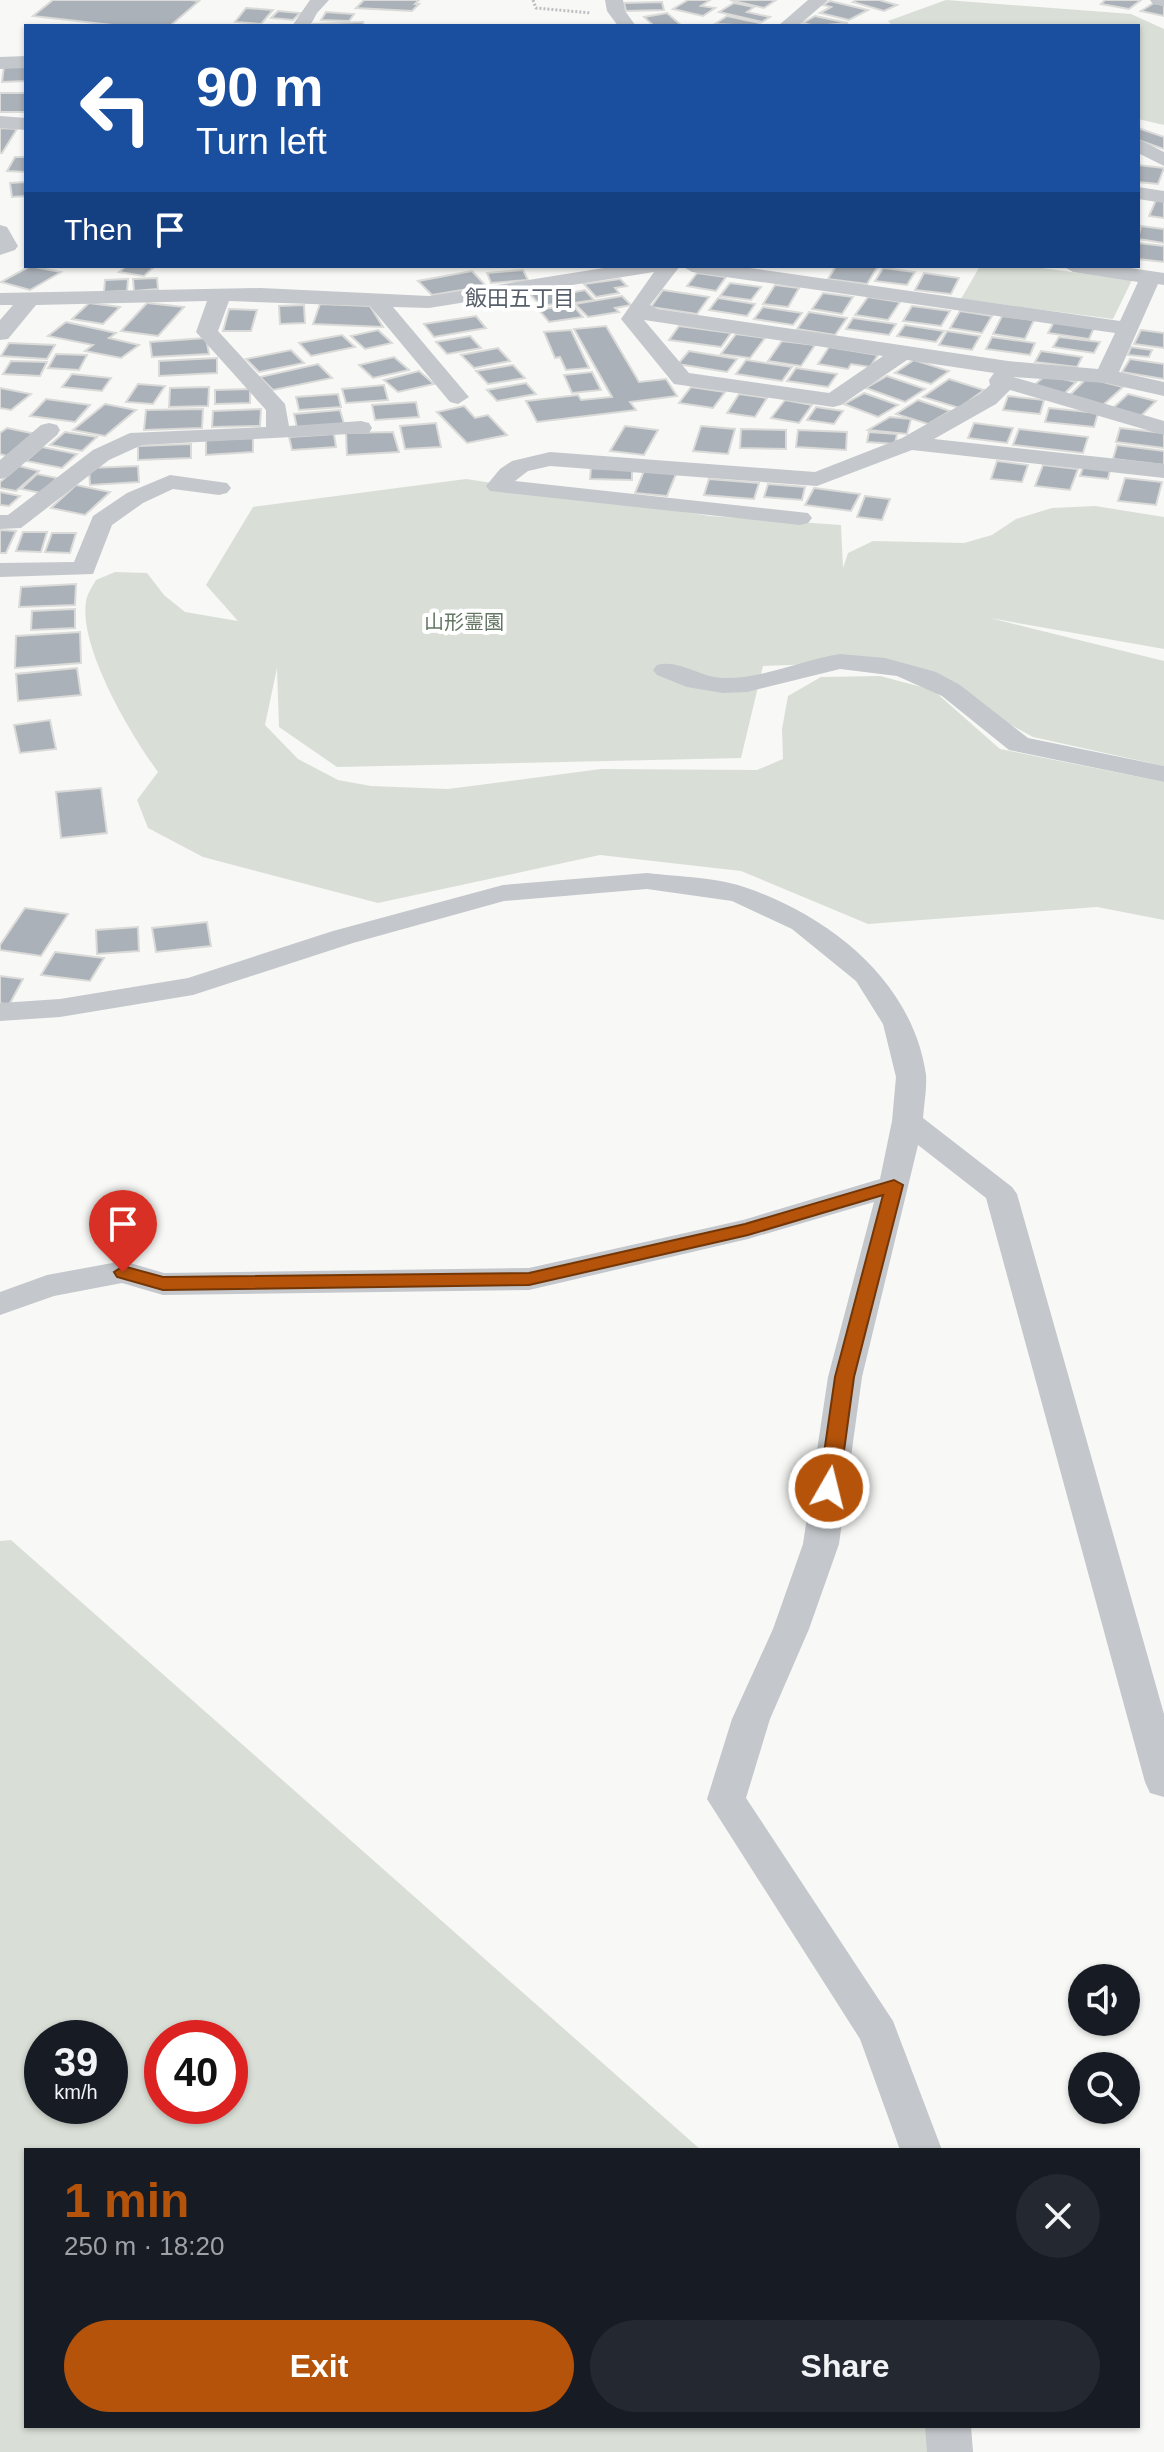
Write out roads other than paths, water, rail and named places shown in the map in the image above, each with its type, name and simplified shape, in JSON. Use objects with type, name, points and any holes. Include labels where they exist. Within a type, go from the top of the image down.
[{"type":"street","points":[[302,24],[309,10],[320,0]]},
{"type":"street","points":[[789,24],[819,0]]},
{"type":"street","points":[[0,63],[24,62]]},
{"type":"street","points":[[0,122],[24,124]]},
{"type":"street","points":[[1140,146],[1164,160]]},
{"type":"street","points":[[1140,193],[1164,197]]},
{"type":"street","points":[[0,231],[8,246],[0,249]]},
{"type":"street","points":[[0,299],[261,294],[429,302],[642,268]]},
{"type":"street","points":[[668,268],[632,319],[682,379],[833,400],[902,353]]},
{"type":"street","points":[[706,268],[1127,328]]},
{"type":"street","points":[[1087,268],[1158,278],[1127,328],[1106,376]]},
{"type":"street","points":[[220,296],[207,332],[277,409],[278,433]]},
{"type":"street","points":[[0,334],[30,298]]},
{"type":"street","points":[[377,301],[458,397]]},
{"type":"street","points":[[638,307],[651,315],[902,353],[1004,374],[1110,414],[1164,428]]},
{"type":"street","points":[[1004,374],[1106,376],[1164,389]]},
{"type":"street","points":[[800,518],[498,486],[508,472],[525,463],[550,459],[817,479],[910,443],[988,399],[1001,387],[1004,374]]},
{"type":"street","points":[[1098,464],[1110,414]]},
{"type":"street","points":[[0,522],[13,523],[101,455],[138,438],[361,428]]},
{"type":"street","points":[[0,472],[49,430]]},
{"type":"street","points":[[910,443],[1164,471]]},
{"type":"street","points":[[0,570],[84,569],[101,521],[135,498],[170,482],[219,488]]},
{"type":"street","points":[[666,670],[684,680],[723,687],[751,686],[803,667],[828,663],[862,662],[904,669],[934,678],[1016,744],[1164,774]]},
{"type":"street","points":[[0,1012],[60,1008],[193,986],[343,937],[503,893],[647,881],[739,894],[802,923],[867,975],[898,1024],[911,1077],[907,1121],[894,1185],[845,1377],[821,1544],[791,1629],[751,1719],[726,1799],[878,2033],[920,2148]]},
{"type":"street","points":[[907,1121],[1001,1194],[1164,1782]]},
{"type":"street","points":[[0,1304],[47,1286],[123,1272],[163,1284],[529,1279],[748,1229],[894,1185]]},
{"type":"street","points":[[948,2428],[950,2452]]},
{"type":"district","name":"飯田五丁目","points":[[520,298]]},
{"type":"park label","name":"山形霊園","points":[[464,622]]}]
